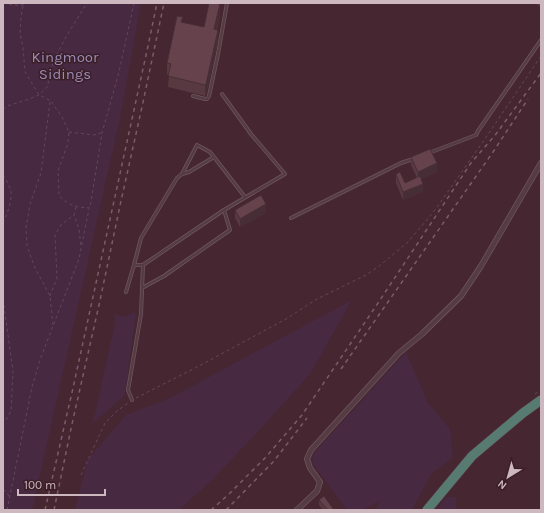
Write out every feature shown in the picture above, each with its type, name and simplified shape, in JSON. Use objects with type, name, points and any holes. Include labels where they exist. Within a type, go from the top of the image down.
[{"type":"highway","points":[[427,510],[472,456],[523,413],[541,400]]},
{"type":"street","points":[[297,510],[317,492],[320,482],[310,468],[306,459],[311,450],[399,353],[422,334],[462,296],[541,163]]},
{"type":"lane","points":[[193,96],[205,99],[209,96],[227,3]]},
{"type":"lane","points":[[428,153],[476,135],[541,40]]},
{"type":"lane","points":[[134,265],[143,265],[224,210],[285,174],[251,134],[222,94]]},
{"type":"lane","points":[[182,174],[197,146],[210,152],[246,198]]},
{"type":"lane","points":[[126,292],[141,238],[177,178],[214,158]]},
{"type":"lane","points":[[292,218],[401,163],[414,158]]},
{"type":"lane","points":[[142,288],[164,276],[230,230],[224,210]]},
{"type":"lane","points":[[132,400],[128,390],[141,314],[143,265]]},
{"type":"path","points":[[3,3],[23,6],[28,3]]},
{"type":"path","points":[[3,109],[7,106],[29,100],[39,95],[48,86],[50,72],[57,54],[87,3]]},
{"type":"path","points":[[7,510],[32,387],[53,325],[79,259],[90,208],[102,133],[119,72],[134,3]]},
{"type":"path","points":[[23,6],[20,33],[25,72],[39,95],[50,101],[62,117],[69,132],[68,143],[58,171],[59,196],[76,207],[90,208]]},
{"type":"path","points":[[81,475],[105,424],[117,411],[132,400],[286,319],[317,299],[366,275],[394,255],[407,243],[435,210],[541,56]]},
{"type":"path","points":[[50,101],[50,114],[40,173],[30,204],[26,228],[27,246],[35,268],[50,296],[53,325]]},
{"type":"path","points":[[69,132],[94,134],[102,133]]},
{"type":"path","points":[[3,175],[9,185],[11,194],[7,214],[3,223]]},
{"type":"path","points":[[76,207],[74,215],[79,229],[81,249]]},
{"type":"path","points":[[50,296],[57,278],[55,235],[61,225],[74,215]]},
{"type":"path","points":[[3,299],[13,370],[11,411],[6,420],[3,422]]},
{"type":"path","points":[[3,490],[7,492],[9,497]]},
{"type":"green space","name":"Kingmoor Sidings","points":[[3,3],[141,3],[120,118],[32,510],[3,510]]},
{"type":"green space","points":[[352,300],[310,374],[210,482],[179,510],[75,510],[88,459],[126,415],[170,398]]},
{"type":"green space","points":[[136,312],[125,395],[93,423],[115,323],[115,314],[123,317]]},
{"type":"green space","points":[[406,352],[428,403],[450,429],[453,457],[431,474],[412,510],[376,510],[379,501],[363,510],[347,510],[313,464],[312,459],[314,453]]},
{"type":"green space","points":[[446,497],[456,497],[456,510],[437,510]]},
{"type":"building","points":[[209,3],[220,4],[214,29],[218,30],[206,84],[168,76],[171,64],[167,63],[177,16],[183,17],[181,22],[204,27]]},
{"type":"building","points":[[430,149],[437,163],[418,172],[411,157]]},
{"type":"building","points":[[400,172],[405,183],[420,176],[423,184],[403,192],[396,174]]},
{"type":"building","points":[[261,195],[266,204],[240,219],[235,210]]},
{"type":"building","points":[[324,496],[334,510],[328,510],[319,500]]},
{"type":"railway","points":[[45,510],[157,3]]},
{"type":"railway","points":[[54,510],[164,3]]},
{"type":"railway","points":[[211,510],[265,458],[302,415],[471,163],[496,134],[541,73]]},
{"type":"railway","points":[[341,369],[493,152],[528,99]]},
{"type":"railway","points":[[226,510],[274,461],[307,418]]}]
